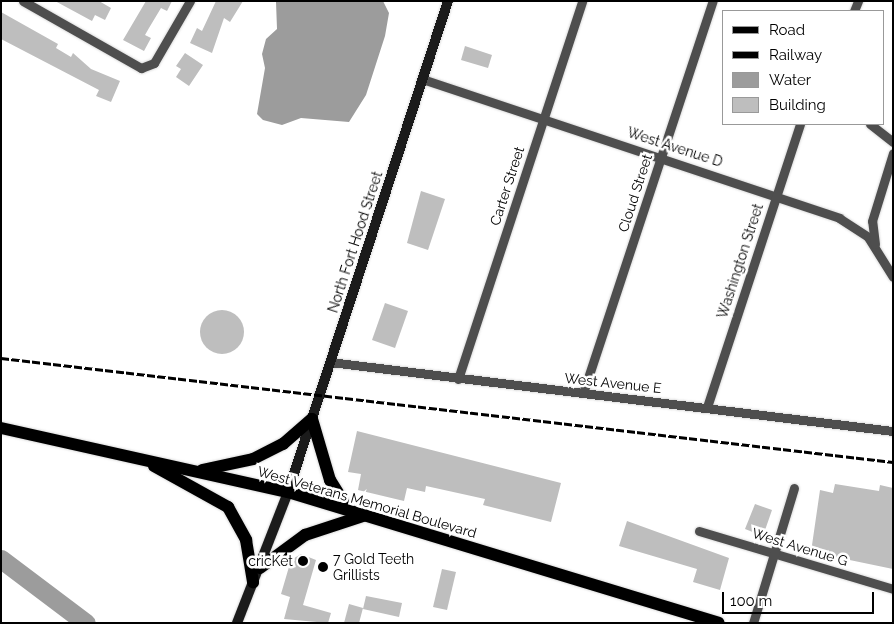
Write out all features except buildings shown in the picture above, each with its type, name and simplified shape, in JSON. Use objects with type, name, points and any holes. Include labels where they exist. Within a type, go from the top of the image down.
[{"type":"main road","name":"North Fort Hood Street","points":[[237,623],[288,492],[448,1]]},
{"type":"main road","points":[[197,471],[253,459],[283,444],[312,419],[330,480],[348,509]]},
{"type":"main road","name":"West Veterans Memorial Boulevard","points":[[1,428],[134,456],[288,492],[719,623]]},
{"type":"main road","points":[[134,456],[228,507],[246,540],[253,582]]},
{"type":"main road","points":[[260,568],[305,535],[368,515]]},
{"type":"street","points":[[23,1],[141,68],[154,63],[190,1]]},
{"type":"street","name":"Carter Street","points":[[458,379],[582,1]]},
{"type":"street","name":"Cloud Street","points":[[584,393],[713,1]]},
{"type":"street","name":"West Avenue D","points":[[422,79],[662,156],[854,226],[875,247],[893,277]]},
{"type":"street","name":"Washington Street","points":[[706,407],[800,125]]},
{"type":"street","points":[[871,125],[893,142]]},
{"type":"street","points":[[875,247],[872,222],[893,153]]},
{"type":"street","name":"West Avenue E","points":[[330,362],[893,431]]},
{"type":"street","points":[[753,623],[794,488]]},
{"type":"street","name":"West Avenue G","points":[[699,531],[893,589]]},
{"type":"water","points":[[383,1],[389,13],[385,36],[366,95],[349,122],[301,118],[282,125],[263,120],[257,114],[265,68],[262,54],[266,39],[277,29],[276,2]]},
{"type":"waterway","points":[[1,559],[86,623]]},
{"type":"railway","points":[[1,358],[893,462]]},
{"type":"place","name":"cricKet","points":[[303,561]]},
{"type":"place","name":"7 Gold Teeth Grillists","points":[[323,567]]}]
